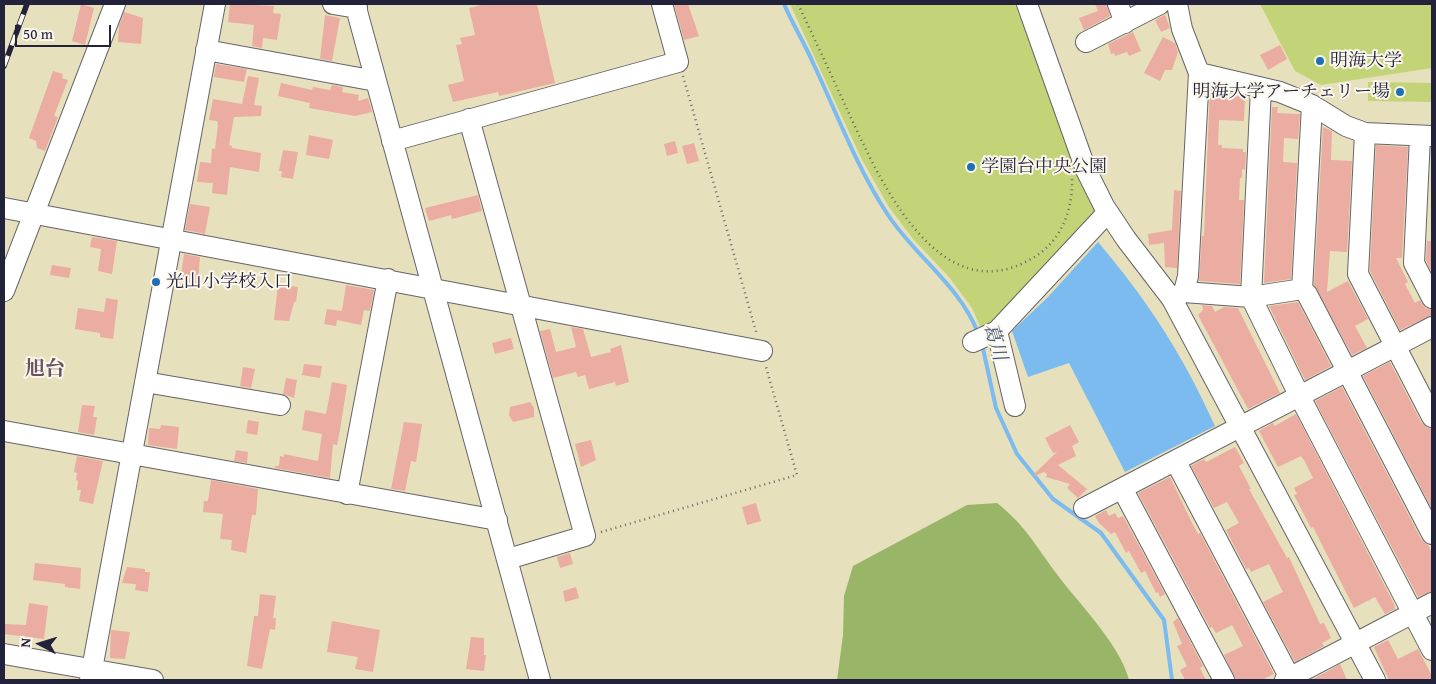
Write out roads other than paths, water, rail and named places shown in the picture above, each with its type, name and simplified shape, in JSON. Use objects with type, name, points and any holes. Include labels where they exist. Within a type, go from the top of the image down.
[{"type":"street","points":[[4,291],[115,4]]},
{"type":"street","points":[[91,675],[215,4]]},
{"type":"street","points":[[333,4],[356,6],[540,680]]},
{"type":"street","points":[[392,141],[678,62],[662,4]]},
{"type":"street","points":[[1028,4],[1086,170],[1108,212],[1178,296],[1242,427],[1375,680]]},
{"type":"street","points":[[1118,4],[1125,23]]},
{"type":"street","points":[[1086,42],[1160,4]]},
{"type":"street","points":[[1177,4],[1182,29],[1199,72],[1188,276],[1178,296]]},
{"type":"street","points":[[206,50],[376,81]]},
{"type":"street","points":[[1199,72],[1280,92],[1312,105],[1346,126],[1365,133],[1426,136],[1414,263],[1432,298]]},
{"type":"street","points":[[1261,88],[1251,297],[1300,397],[1432,650]]},
{"type":"street","points":[[1302,290],[1312,105]]},
{"type":"street","points":[[470,118],[585,536],[508,559]]},
{"type":"street","points":[[1365,133],[1358,274],[1432,416]]},
{"type":"street","points":[[4,208],[762,351]]},
{"type":"street","points":[[973,342],[997,331],[1108,212]]},
{"type":"street","points":[[347,494],[388,279]]},
{"type":"street","points":[[1178,296],[1251,297],[1302,290],[1307,294],[1432,534]]},
{"type":"street","points":[[1084,508],[1123,490],[1432,326]]},
{"type":"street","points":[[997,331],[1015,406]]},
{"type":"street","points":[[145,382],[280,405]]},
{"type":"street","points":[[4,431],[497,520]]},
{"type":"street","points":[[1176,462],[1288,679],[1432,603]]},
{"type":"street","points":[[1123,490],[1224,680]]},
{"type":"street","points":[[4,654],[91,675],[153,680]]},
{"type":"water","points":[[1098,242],[1149,307],[1177,352],[1215,426],[1125,472],[1069,363],[1028,377],[1012,331],[1047,298]]},
{"type":"waterway","name":"葛川","points":[[784,4],[857,160],[877,197],[899,230],[960,300],[978,333]]},
{"type":"waterway","name":"葛川","points":[[982,344],[996,408],[1017,454],[1053,499],[1101,533],[1164,620],[1172,680]]},
{"type":"railway","points":[[4,66],[27,4]]},
{"type":"place","name":"明海大学","points":[[1320,61]]},
{"type":"place","name":"明海大学アーチェリー場","points":[[1400,92]]},
{"type":"place","name":"学園台中央公園","points":[[971,167]]},
{"type":"place","name":"光山小学校入口","points":[[156,282]]},
{"type":"district","name":"旭台","points":[[45,370]]}]
